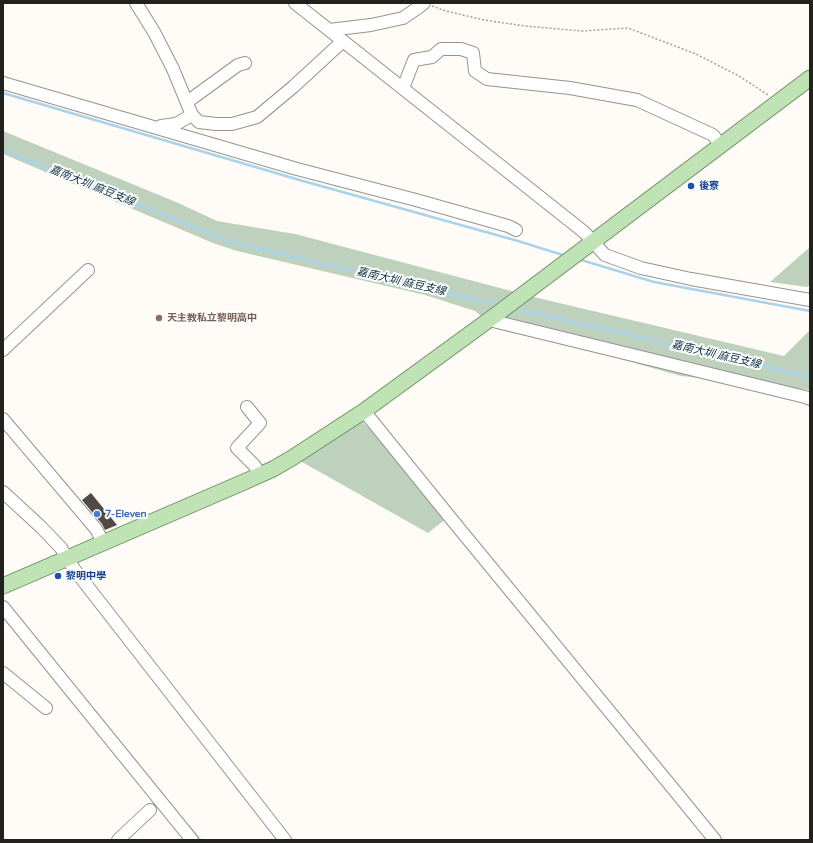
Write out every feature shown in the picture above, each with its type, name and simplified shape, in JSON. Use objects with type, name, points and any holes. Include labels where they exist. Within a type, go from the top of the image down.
[{"type":"main road","points":[[3,586],[260,474],[292,458],[364,411],[493,317],[810,78]]},
{"type":"street","points":[[136,3],[154,32],[173,69],[192,115],[199,122],[232,124],[257,117],[293,87],[343,41]]},
{"type":"street","points":[[295,3],[584,232],[605,255],[641,268],[691,279],[810,300]]},
{"type":"street","points":[[329,30],[371,25],[403,18],[424,4]]},
{"type":"street","points":[[403,88],[414,60],[432,57],[441,49],[461,50],[473,53],[475,71],[487,79],[570,88],[637,100],[713,136],[721,146]]},
{"type":"street","points":[[187,102],[238,64],[245,63]]},
{"type":"street","points":[[3,82],[297,169],[416,200],[508,226],[516,230]]},
{"type":"street","points":[[153,127],[176,124],[192,115]]},
{"type":"street","points":[[3,350],[88,270]]},
{"type":"street","points":[[493,317],[810,399]]},
{"type":"street","points":[[247,407],[260,423],[237,448],[254,465],[260,474]]},
{"type":"street","points":[[364,411],[453,522],[715,840]]},
{"type":"street","points":[[3,418],[96,529],[103,542]]},
{"type":"street","points":[[3,492],[41,527],[61,548],[74,569],[285,840]]},
{"type":"street","points":[[3,607],[192,840]]},
{"type":"street","points":[[3,673],[46,708]]},
{"type":"street","points":[[118,840],[150,810]]},
{"type":"path","points":[[424,4],[484,20],[525,26],[582,31],[628,28],[696,54],[739,76],[767,94],[781,100]]},
{"type":"green space","points":[[3,131],[176,202],[217,221],[295,234],[538,298],[784,356],[810,330],[810,390],[681,376],[610,356],[497,329],[475,311],[425,295],[237,251],[213,243],[3,154]]},
{"type":"green space","points":[[810,247],[810,285],[807,287],[770,282]]},
{"type":"green space","points":[[357,416],[452,514],[428,533],[295,458]]},
{"type":"building","name":"7-Eleven","points":[[91,493],[117,525],[105,530],[102,524],[82,500]]},
{"type":"waterway","points":[[3,93],[566,256]]},
{"type":"waterway","name":"嘉南大圳 麻豆支線","points":[[3,150],[231,242],[499,305]]},
{"type":"waterway","points":[[578,259],[654,282],[810,311]]},
{"type":"waterway","name":"嘉南大圳 麻豆支線","points":[[514,308],[810,377]]},
{"type":"waterway","points":[[190,828],[200,840]]},
{"type":"place","name":"後寮","points":[[691,186]]},
{"type":"place","name":"天主教私立黎明高中","points":[[159,318]]},
{"type":"place","name":"7-Eleven","points":[[97,514]]},
{"type":"place","name":"黎明中學","points":[[58,576]]}]
